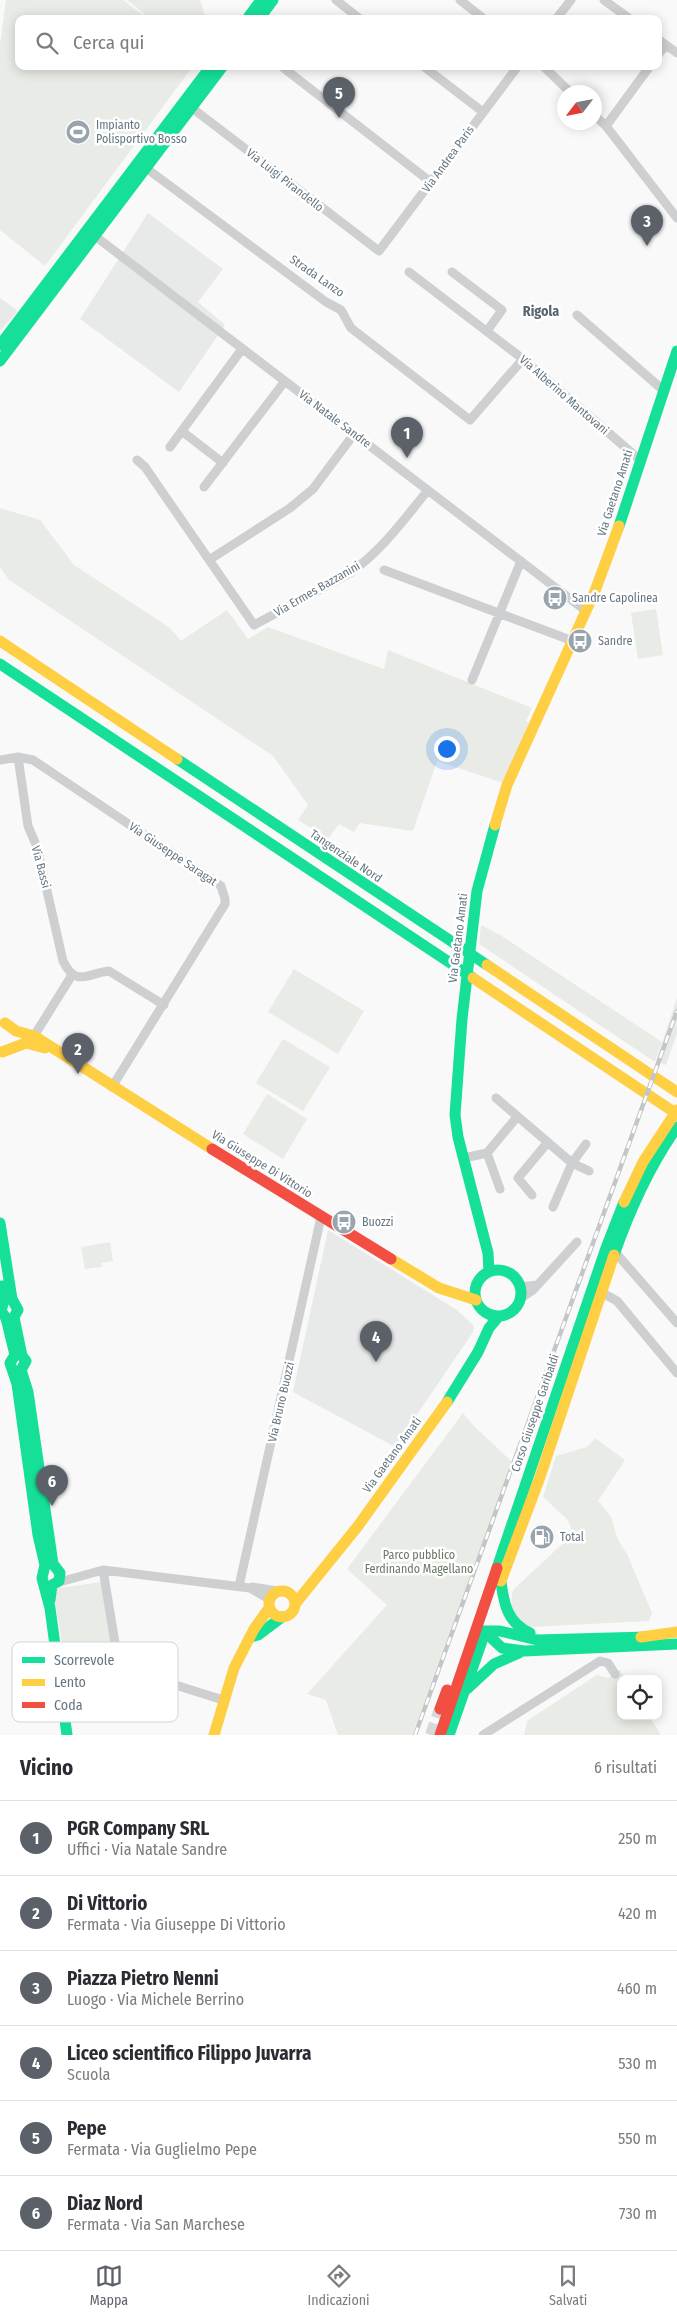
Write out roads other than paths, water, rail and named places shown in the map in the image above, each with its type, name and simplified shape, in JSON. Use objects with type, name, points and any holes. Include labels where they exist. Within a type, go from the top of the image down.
[{"type":"main road","points":[[250,15],[261,0]]},
{"type":"main road","points":[[262,15],[273,0]]},
{"type":"main road","points":[[0,360],[208,70]]},
{"type":"main road","points":[[0,345],[146,168],[220,70]]},
{"type":"main road","name":"Via Gaetano Amati","points":[[494,1271],[464,1158],[456,1115],[462,1019],[473,916],[487,850],[507,785],[586,611],[619,525],[677,351]]},
{"type":"main road","name":"Tangenziale Nord","points":[[0,641],[677,1092]]},
{"type":"main road","points":[[0,664],[677,1114]]},
{"type":"main road","points":[[1,1052],[9,1037],[3,1020]]},
{"type":"main road","name":"Via Giuseppe Di Vittorio","points":[[3,1020],[16,1031],[34,1036],[54,1051],[439,1288],[459,1293],[479,1305]]},
{"type":"main road","name":"Via Giuseppe Di Vittorio","points":[[1,1052],[26,1044],[54,1051]]},
{"type":"main road","name":"Corso Giuseppe Garibaldi","points":[[440,1735],[469,1653],[481,1631],[524,1528],[615,1252],[642,1187],[671,1129],[677,1110]]},
{"type":"main road","name":"Corso Giuseppe Garibaldi","points":[[449,1735],[465,1691],[481,1631],[539,1441],[622,1205],[642,1162],[671,1129]]},
{"type":"main road","points":[[0,1223],[9,1304]]},
{"type":"main road","points":[[494,1271],[512,1275],[520,1293],[515,1309],[499,1316],[491,1315],[479,1305],[476,1287],[481,1278],[494,1271]]},
{"type":"main road","points":[[0,1275],[9,1304],[18,1310],[10,1317],[18,1356],[10,1363],[17,1370],[52,1577],[50,1608],[54,1642]]},
{"type":"main road","points":[[459,1293],[476,1287]]},
{"type":"main road","name":"Via Gaetano Amati","points":[[479,1305],[484,1324],[482,1342]]},
{"type":"main road","name":"Via Gaetano Amati","points":[[282,1617],[292,1612],[295,1604],[358,1526],[448,1402],[499,1316]]},
{"type":"main road","name":"Via Gaetano Amati","points":[[275,1598],[304,1586],[315,1579]]},
{"type":"main road","points":[[501,1582],[506,1612],[513,1623],[528,1632],[554,1640]]},
{"type":"main road","points":[[214,1735],[234,1668],[254,1629],[275,1598],[292,1596],[295,1604]]},
{"type":"main road","points":[[275,1598],[275,1615],[282,1617]]},
{"type":"main road","points":[[251,1637],[258,1635],[282,1617]]},
{"type":"main road","points":[[481,1631],[500,1631],[528,1639],[554,1640],[677,1637]]},
{"type":"main road","points":[[481,1631],[502,1648],[524,1651],[677,1644]]},
{"type":"main road","points":[[641,1637],[677,1632]]},
{"type":"main road","points":[[465,1691],[494,1664],[524,1651]]},
{"type":"main road","points":[[440,1709],[452,1677],[469,1653]]},
{"type":"main road","points":[[65,1722],[67,1735]]},
{"type":"street","points":[[336,0],[355,15]]},
{"type":"street","points":[[460,0],[479,15]]},
{"type":"street","points":[[559,15],[571,0]]},
{"type":"street","points":[[604,0],[625,15]]},
{"type":"street","points":[[662,42],[677,53]]},
{"type":"street","points":[[286,70],[432,183]]},
{"type":"street","points":[[428,70],[483,112]]},
{"type":"street","name":"Via Andrea Paris","points":[[379,252],[515,70]]},
{"type":"street","points":[[546,70],[562,85]]},
{"type":"street","points":[[606,126],[647,70]]},
{"type":"street","name":"Via Luigi Pirandello","points":[[192,108],[379,252]]},
{"type":"street","points":[[602,122],[677,218]]},
{"type":"street","name":"Strada Lanzo","points":[[146,168],[326,302],[337,307],[343,313],[351,328],[470,420],[523,359]]},
{"type":"street","points":[[91,233],[285,381],[204,488]]},
{"type":"street","name":"Via Alberino Mantovani","points":[[409,272],[523,359],[640,460]]},
{"type":"street","points":[[452,272],[502,310],[487,332]]},
{"type":"street","points":[[577,315],[663,390]]},
{"type":"street","points":[[170,447],[183,432],[242,349]]},
{"type":"street","name":"Via Natale Sandre","points":[[285,381],[586,611]]},
{"type":"street","points":[[183,432],[223,463]]},
{"type":"street","points":[[138,460],[145,467],[209,560],[290,508],[313,489],[354,434]]},
{"type":"street","name":"Via Ermes Bazzanini","points":[[209,560],[254,625],[350,573],[362,564],[380,549],[428,490]]},
{"type":"street","points":[[472,680],[521,561]]},
{"type":"street","points":[[384,570],[573,641]]},
{"type":"street","name":"Via Giuseppe Saragat","points":[[0,760],[18,757],[33,760],[223,890],[225,904],[112,1087]]},
{"type":"street","name":"Via Bassi","points":[[18,757],[28,826],[37,847],[63,961],[72,975]]},
{"type":"street","points":[[34,1036],[72,975],[88,977],[109,971],[164,1005]]},
{"type":"street","points":[[496,1098],[572,1162],[589,1171]]},
{"type":"street","points":[[464,1158],[487,1153],[517,1117]]},
{"type":"street","points":[[532,1195],[518,1178],[548,1142]]},
{"type":"street","points":[[553,1207],[572,1162],[586,1144]]},
{"type":"street","points":[[487,1153],[500,1189]]},
{"type":"street","name":"Via Bruno Buozzi","points":[[239,1586],[321,1217]]},
{"type":"street","points":[[520,1293],[537,1285],[577,1242]]},
{"type":"street","points":[[615,1252],[677,1323]]},
{"type":"street","points":[[601,1292],[617,1301],[677,1373]]},
{"type":"street","points":[[103,1570],[114,1642]]},
{"type":"street","points":[[52,1577],[74,1576],[103,1570],[250,1588],[255,1586],[275,1598]]},
{"type":"street","points":[[482,1735],[600,1661],[608,1663],[615,1674]]},
{"type":"street","points":[[178,1686],[223,1700]]},
{"type":"tunnel","points":[[431,1735],[440,1709]]},
{"type":"railway","points":[[415,1735],[677,1011]]},
{"type":"place","name":"Pepe","points":[[339,118]]},
{"type":"place","name":"Impianto Polisportivo Bosso","points":[[78,132]]},
{"type":"place","name":"Piazza Pietro Nenni","points":[[647,246]]},
{"type":"place","name":"PGR Company SRL","points":[[407,458]]},
{"type":"place","name":"Sandre Capolinea","points":[[555,598]]},
{"type":"place","name":"Sandre","points":[[580,641]]},
{"type":"place","name":"Di Vittorio","points":[[78,1074]]},
{"type":"place","name":"Buozzi","points":[[344,1222]]},
{"type":"place","name":"Liceo scientifico Filippo Juvarra","points":[[376,1362]]},
{"type":"place","name":"Diaz Nord","points":[[52,1506]]},
{"type":"place","name":"Total","points":[[542,1537]]},
{"type":"district","name":"Rigola","points":[[541,311]]},
{"type":"park label","name":"Parco pubblico Ferdinando Magellano","points":[[419,1562]]}]
